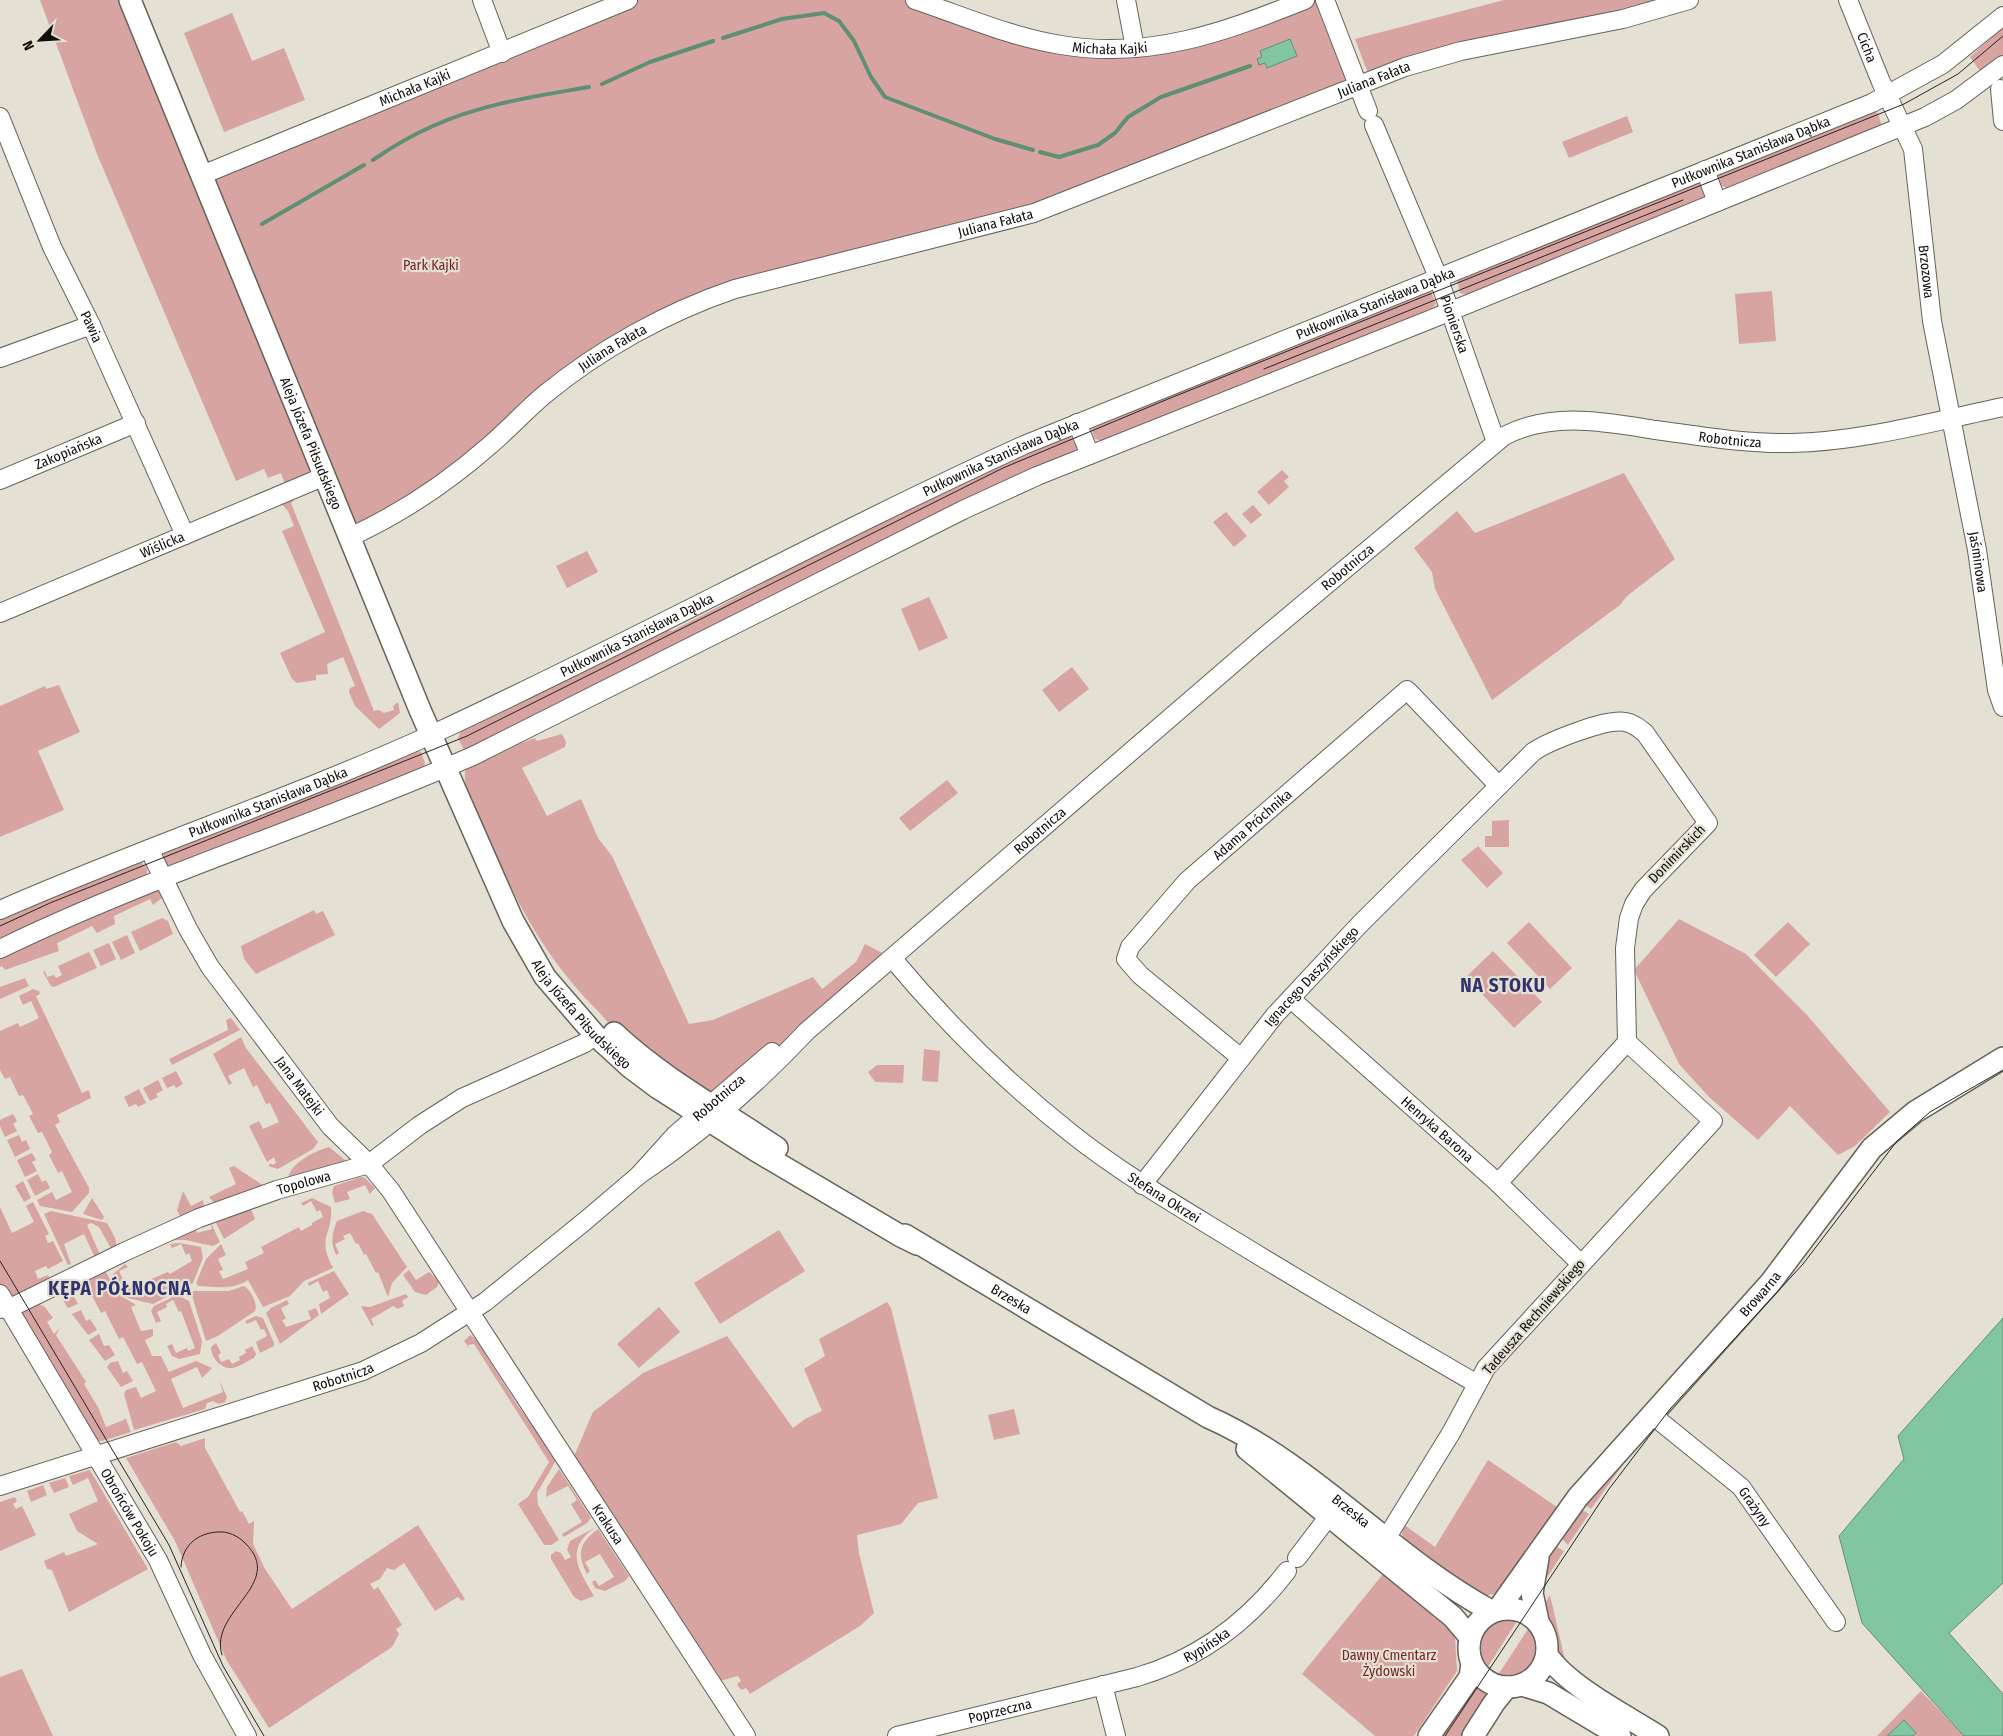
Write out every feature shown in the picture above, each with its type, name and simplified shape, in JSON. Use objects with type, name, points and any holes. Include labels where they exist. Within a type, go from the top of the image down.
[{"type":"main road","name":"Aleja Józefa Piłsudskiego","points":[[130,0],[430,734],[513,921],[545,977],[595,1035],[630,1067],[711,1113]]},
{"type":"main road","name":"Aleja Józefa Piłsudskiego","points":[[496,885],[547,959],[585,1005],[623,1042],[654,1068],[685,1090],[711,1113]]},
{"type":"main road","name":"Browarna","points":[[1495,1610],[1538,1555],[1578,1497],[1771,1282],[1842,1186],[1878,1143],[1914,1112],[2003,1058]]},
{"type":"main road","name":"Brzeska","points":[[711,1113],[880,1216],[917,1244],[1208,1417],[1237,1430],[1287,1462],[1448,1584],[1495,1610]]},
{"type":"main road","name":"Brzeska","points":[[1208,1417],[1453,1616],[1469,1636]]},
{"type":"main road","name":"Browarna","points":[[1538,1555],[1532,1593],[1538,1621]]},
{"type":"main road","points":[[1474,1736],[1494,1703],[1514,1686],[1540,1671],[1546,1656],[1547,1640],[1538,1621],[1518,1611],[1495,1610],[1477,1623],[1469,1636],[1468,1647],[1472,1664],[1480,1676],[1489,1682],[1514,1686],[1548,1693],[1620,1736]]},
{"type":"main road","points":[[1546,1656],[1557,1668],[1573,1680],[1658,1736]]},
{"type":"main road","points":[[1429,1736],[1470,1677],[1472,1664]]},
{"type":"street","points":[[482,0],[502,53]]},
{"type":"street","name":"Michała Kajki","points":[[202,176],[628,0]]},
{"type":"street","name":"Michała Kajki","points":[[915,0],[1007,32],[1044,42],[1080,47],[1134,48],[1207,36],[1232,29],[1305,0]]},
{"type":"street","points":[[1126,0],[1134,48]]},
{"type":"street","name":"Pionierska","points":[[1325,0],[1371,118],[1438,277],[1496,442]]},
{"type":"street","name":"Juliana Fałata","points":[[350,537],[436,488],[490,445],[528,409],[570,374],[633,335],[704,299],[735,288],[1034,213],[1405,67],[1461,51],[1623,19],[1689,0]]},
{"type":"street","name":"Cicha","points":[[1848,0],[1887,95],[1903,127]]},
{"type":"street","name":"Pułkownika Stanisława Dąbka","points":[[0,910],[430,734],[679,615],[941,483],[1077,423],[1887,95],[1942,64],[2003,16]]},
{"type":"street","points":[[0,949],[91,908],[446,768],[963,510],[1037,476],[1903,127],[1956,100],[2003,65]]},
{"type":"street","points":[[2000,89],[2003,122]]},
{"type":"street","name":"Pawia","points":[[0,117],[48,239],[91,325],[185,535]]},
{"type":"street","name":"Brzozowa","points":[[1903,127],[1913,152],[1932,315],[1952,418]]},
{"type":"street","points":[[1705,170],[1717,202]]},
{"type":"street","points":[[0,358],[91,325]]},
{"type":"street","name":"Robotnicza","points":[[0,1486],[376,1366],[421,1343],[470,1312],[518,1276],[639,1174],[685,1144],[711,1113],[776,1063],[807,1031],[1258,642],[1496,442],[1520,429],[1559,420],[1613,423],[1745,442],[1793,443],[1847,438],[1952,418],[2003,406]]},
{"type":"street","name":"Jaśminowa","points":[[1952,418],[1977,550],[1997,690],[2003,707]]},
{"type":"street","name":"Zakopiańska","points":[[0,480],[136,423]]},
{"type":"street","points":[[1077,423],[1090,455]]},
{"type":"street","name":"Wiślicka","points":[[0,613],[325,476]]},
{"type":"street","name":"Adama Próchnika","points":[[1241,1058],[1132,968],[1126,960],[1126,955],[1130,948],[1180,888],[1407,690],[1499,786]]},
{"type":"street","name":"Donimirskich","points":[[1499,786],[1544,744],[1613,722],[1626,722],[1636,725],[1648,738],[1708,823],[1643,890],[1634,904],[1625,948],[1626,1042]]},
{"type":"street","name":"Ignacego Daszyńskiego","points":[[1142,1185],[1275,1015],[1292,999],[1360,924],[1499,786]]},
{"type":"street","name":"Jana Matejki","points":[[149,849],[163,880],[210,967],[330,1126],[370,1164],[391,1191],[470,1312]]},
{"type":"street","name":"Stefana Okrzei","points":[[892,958],[950,1023],[1006,1079],[1073,1135],[1142,1185],[1477,1384]]},
{"type":"street","name":"Henryka Barona","points":[[1292,999],[1498,1183],[1581,1264]]},
{"type":"street","name":"Topolowa","points":[[3,1304],[198,1218],[277,1190],[370,1164],[420,1125],[462,1098],[585,1043],[595,1035]]},
{"type":"street","points":[[1498,1183],[1626,1042]]},
{"type":"street","name":"Tadeusza Rechniewskiego","points":[[1387,1537],[1446,1441],[1486,1368],[1713,1121],[1626,1042]]},
{"type":"street","name":"Obrońców Pokoju","points":[[3,1304],[97,1455],[158,1560],[214,1679],[247,1736]]},
{"type":"street","name":"Krakusa","points":[[470,1312],[746,1736]]},
{"type":"street","name":"Grażyny","points":[[1651,1414],[1741,1487],[1836,1622]]},
{"type":"street","name":"Rypińska","points":[[1104,1685],[1155,1672],[1198,1652],[1246,1617],[1292,1565],[1329,1516]]},
{"type":"street","points":[[1104,1685],[1116,1736]]},
{"type":"street","name":"Poprzeczna","points":[[897,1736],[1104,1685]]},
{"type":"green space","points":[[40,0],[120,0],[317,480],[288,492],[281,473],[268,478],[264,469],[236,481],[97,154]]},
{"type":"green space","name":"Park Kajki","points":[[627,0],[915,0],[1007,32],[1135,48],[1305,0],[1319,0],[1352,87],[1034,213],[735,289],[633,335],[490,445],[356,534],[209,173]]},
{"type":"green space","points":[[1504,0],[1664,0],[1369,76],[1355,39]]},
{"type":"green space","points":[[232,13],[252,61],[284,48],[305,100],[224,132],[184,33]]},
{"type":"green space","points":[[2003,27],[2003,55],[1982,74],[1970,57]]},
{"type":"green space","points":[[1873,112],[1878,113],[1882,127],[1729,189],[1720,185],[1718,178],[1720,172]]},
{"type":"green space","points":[[1627,116],[1633,132],[1569,158],[1562,142]]},
{"type":"green space","points":[[1698,182],[1705,195],[1703,199],[1468,295],[1460,293],[1457,279]]},
{"type":"green space","points":[[1428,290],[1431,292],[1436,304],[1432,308],[1102,441],[1095,439],[1091,428],[1093,425]]},
{"type":"green space","points":[[1772,291],[1776,341],[1739,344],[1735,294]]},
{"type":"green space","points":[[1070,435],[1077,448],[1073,454],[469,750],[463,748],[458,738],[461,731],[663,629],[672,631],[762,584],[795,563],[976,473]]},
{"type":"green space","points":[[1282,470],[1289,477],[1284,481],[1289,487],[1269,505],[1257,492]]},
{"type":"green space","points":[[1624,473],[1675,559],[1627,596],[1620,605],[1492,700],[1435,589],[1432,572],[1414,548],[1457,511],[1475,533]]},
{"type":"green space","points":[[297,497],[291,503],[374,711],[379,710],[384,713],[394,710],[393,706],[398,702],[400,713],[379,729],[355,706],[349,692],[350,688],[355,686],[343,657],[327,664],[328,674],[316,675],[316,680],[297,683],[292,679],[280,653],[325,632],[282,531],[294,526],[288,511],[281,503]]},
{"type":"green space","points":[[1253,505],[1262,515],[1251,524],[1242,514]]},
{"type":"green space","points":[[1226,512],[1247,536],[1234,547],[1213,522]]},
{"type":"green space","points":[[587,551],[598,572],[567,588],[556,566]]},
{"type":"green space","points":[[929,597],[948,638],[919,651],[901,609]]},
{"type":"green space","points":[[1072,667],[1089,689],[1059,712],[1042,690]]},
{"type":"green space","points":[[59,685],[80,732],[38,751],[64,810],[0,837],[0,706],[45,686],[46,689]]},
{"type":"green space","points":[[562,734],[566,742],[565,747],[522,768],[547,816],[581,799],[598,838],[612,856],[689,1024],[713,1020],[813,977],[822,989],[856,962],[865,944],[892,958],[722,1103],[648,1055],[621,1035],[562,971],[520,905],[475,810],[466,784],[466,769],[495,752],[535,738],[537,741]]},
{"type":"green space","points":[[416,750],[421,752],[425,763],[423,769],[172,868],[166,866],[163,852]]},
{"type":"green space","points":[[947,780],[958,793],[910,831],[899,818]]},
{"type":"green space","points":[[1509,820],[1509,847],[1485,847],[1485,836],[1492,836],[1492,821]]},
{"type":"green space","points":[[1478,846],[1503,873],[1487,888],[1461,860]]},
{"type":"green space","points":[[140,861],[147,868],[147,877],[0,941],[0,918]]},
{"type":"green space","points":[[155,890],[160,892],[162,898],[153,905],[150,899],[114,916],[115,924],[97,933],[92,926],[57,943],[59,951],[5,970],[2,966],[0,967],[0,956]]},
{"type":"green space","points":[[314,910],[316,914],[323,911],[335,935],[256,974],[244,959],[241,946]]},
{"type":"green space","points":[[162,918],[168,921],[173,934],[140,951],[131,932]]},
{"type":"green space","points":[[1679,919],[1746,954],[1807,1015],[1890,1112],[1855,1146],[1838,1155],[1790,1106],[1758,1140],[1709,1097],[1679,1064],[1634,970]]},
{"type":"green space","points":[[1529,922],[1572,968],[1550,989],[1507,943]]},
{"type":"green space","points":[[1788,922],[1810,944],[1776,977],[1754,955]]},
{"type":"green space","points":[[127,935],[135,953],[121,960],[112,942]]},
{"type":"green space","points":[[109,943],[116,959],[101,966],[93,950]]},
{"type":"green space","points":[[1493,951],[1542,1002],[1514,1028],[1466,977]]},
{"type":"green space","points":[[89,952],[97,968],[54,987],[51,986],[43,972],[45,971],[47,977],[54,975],[56,978],[62,975],[58,966]]},
{"type":"green space","points":[[25,978],[29,986],[0,999],[0,987]]},
{"type":"green space","points":[[33,989],[39,991],[40,994],[36,996],[82,1093],[89,1090],[91,1098],[57,1115],[60,1122],[55,1125],[89,1188],[89,1193],[72,1212],[40,1206],[37,1200],[52,1192],[56,1200],[72,1192],[62,1171],[58,1173],[49,1155],[52,1152],[42,1132],[38,1133],[29,1116],[33,1114],[23,1095],[19,1096],[10,1077],[5,1079],[0,1070],[0,1031],[18,1023],[20,1027],[39,1018],[31,1001],[23,1005],[19,996]]},
{"type":"green space","points":[[231,1018],[240,1030],[172,1065],[169,1059],[228,1030],[226,1020]]},
{"type":"green space","points":[[241,1037],[246,1048],[318,1142],[313,1149],[278,1169],[268,1166],[271,1163],[272,1165],[276,1163],[274,1157],[267,1162],[249,1126],[259,1121],[263,1129],[279,1122],[270,1103],[266,1104],[257,1085],[253,1087],[244,1068],[228,1076],[232,1083],[229,1085],[213,1054]]},
{"type":"green space","points":[[924,1049],[940,1051],[938,1082],[922,1081]]},
{"type":"green space","points":[[877,1065],[904,1065],[903,1083],[875,1082],[868,1072]]},
{"type":"green space","points":[[176,1071],[183,1084],[176,1088],[174,1085],[167,1088],[162,1078]]},
{"type":"green space","points":[[158,1080],[163,1090],[156,1094],[158,1097],[150,1101],[143,1088]]},
{"type":"green space","points":[[139,1089],[146,1103],[138,1107],[136,1104],[129,1107],[124,1097]]},
{"type":"green space","points":[[13,1114],[17,1121],[13,1124],[17,1131],[5,1137],[0,1126],[0,1120]]},
{"type":"green space","points":[[19,1135],[22,1142],[26,1140],[30,1149],[15,1157],[7,1140]]},
{"type":"green space","points":[[329,1147],[351,1165],[288,1181],[289,1175],[297,1164],[309,1155]]},
{"type":"green space","points":[[32,1153],[36,1160],[32,1162],[37,1171],[25,1177],[17,1160]]},
{"type":"green space","points":[[234,1166],[264,1186],[217,1206],[209,1197],[236,1184],[229,1168]]},
{"type":"green space","points":[[38,1174],[42,1182],[46,1180],[50,1188],[35,1196],[27,1180]]},
{"type":"green space","points":[[361,1177],[365,1178],[375,1188],[370,1194],[365,1185],[347,1192],[350,1199],[335,1203],[332,1192],[334,1186]]},
{"type":"green space","points":[[23,1181],[31,1198],[24,1202],[15,1186]]},
{"type":"green space","points":[[183,1191],[191,1206],[203,1200],[204,1208],[184,1218],[180,1216],[177,1210]]},
{"type":"green space","points":[[92,1198],[104,1217],[102,1220],[83,1214]]},
{"type":"green space","points":[[312,1198],[331,1207],[330,1224],[325,1242],[328,1257],[333,1268],[304,1281],[290,1296],[263,1307],[248,1280],[231,1287],[198,1286],[196,1283],[206,1259],[221,1244],[226,1255],[218,1259],[223,1270],[219,1271],[223,1279],[248,1269],[245,1262],[264,1253],[261,1247],[299,1227],[301,1231],[323,1217],[320,1210],[317,1212],[311,1201],[303,1206],[301,1203]]},
{"type":"green space","points":[[33,1202],[49,1234],[45,1236],[48,1243],[53,1241],[63,1261],[48,1269],[46,1266],[35,1271],[38,1279],[48,1275],[52,1282],[15,1299],[9,1298],[0,1284],[0,1207],[12,1233],[34,1222],[26,1206]]},
{"type":"green space","points":[[250,1206],[255,1219],[224,1239],[214,1219]]},
{"type":"green space","points":[[51,1211],[107,1223],[115,1238],[115,1249],[113,1252],[99,1227],[91,1223],[87,1225],[101,1257],[96,1260],[84,1234],[64,1244],[71,1264],[68,1265],[44,1214]]},
{"type":"green space","points":[[363,1211],[372,1214],[407,1267],[392,1283],[388,1297],[378,1272],[376,1273],[366,1254],[364,1255],[350,1233],[343,1236],[345,1239],[335,1244],[339,1253],[336,1255],[334,1250],[332,1238],[337,1221]]},
{"type":"green space","points":[[210,1221],[220,1242],[213,1246],[185,1240],[169,1240],[195,1227],[197,1233],[212,1229]]},
{"type":"green space","points":[[779,1230],[805,1271],[720,1324],[694,1283]]},
{"type":"green space","points":[[180,1243],[201,1247],[203,1258],[193,1283],[153,1304],[128,1298],[121,1293],[113,1274],[125,1264],[128,1267],[119,1271],[124,1282],[121,1283],[125,1290],[168,1272],[170,1274],[192,1261],[189,1253],[186,1255],[181,1244],[172,1248],[170,1244]]},
{"type":"green space","points":[[409,1270],[416,1280],[429,1272],[439,1281],[437,1287],[426,1295],[415,1292],[403,1275]]},
{"type":"green space","points":[[334,1271],[349,1294],[321,1314],[319,1304],[330,1298],[327,1290],[323,1292],[318,1281],[309,1286],[308,1283]]},
{"type":"green space","points":[[106,1272],[118,1294],[136,1305],[131,1307],[141,1331],[153,1329],[153,1336],[145,1340],[152,1356],[161,1356],[169,1372],[196,1361],[212,1368],[202,1378],[197,1367],[171,1379],[183,1408],[223,1392],[219,1380],[227,1397],[225,1402],[219,1404],[213,1401],[207,1403],[205,1409],[134,1430],[124,1394],[126,1390],[136,1387],[141,1398],[156,1391],[142,1362],[137,1364],[123,1337],[119,1339],[105,1311],[101,1313],[87,1286],[72,1293],[78,1304],[68,1308],[58,1292]]},
{"type":"green space","points":[[244,1286],[253,1297],[256,1305],[255,1311],[218,1336],[206,1341],[192,1296],[193,1291],[229,1291]]},
{"type":"green space","points":[[406,1294],[408,1297],[402,1301],[404,1306],[398,1309],[393,1306],[371,1319],[374,1325],[372,1326],[361,1306],[370,1307]]},
{"type":"green space","points":[[177,1295],[189,1301],[202,1341],[200,1354],[179,1359],[172,1356],[167,1346],[172,1344],[176,1353],[187,1348],[188,1351],[195,1348],[181,1311],[179,1312],[173,1300],[166,1304],[167,1307],[157,1312],[161,1321],[156,1323],[151,1311],[154,1306]]},
{"type":"green space","points":[[287,1300],[289,1304],[281,1308],[286,1319],[282,1320],[286,1327],[311,1319],[308,1311],[316,1308],[319,1315],[280,1344],[266,1313],[271,1308]]},
{"type":"green space","points":[[887,1302],[891,1308],[938,1498],[918,1503],[901,1524],[857,1535],[859,1553],[874,1613],[860,1626],[750,1694],[746,1688],[741,1690],[737,1684],[741,1681],[738,1676],[716,1682],[572,1461],[593,1412],[643,1373],[727,1336],[793,1428],[805,1419],[822,1411],[804,1369],[825,1356],[819,1339]]},
{"type":"green space","points":[[39,1304],[45,1307],[53,1318],[47,1322],[54,1334],[60,1328],[56,1335],[86,1382],[84,1384],[98,1407],[106,1427],[126,1419],[131,1432],[102,1441],[92,1440],[19,1312]]},
{"type":"green space","points":[[659,1307],[680,1332],[639,1368],[617,1344]]},
{"type":"green space","points":[[81,1310],[86,1321],[90,1319],[97,1330],[88,1335],[72,1314]]},
{"type":"green space","points":[[256,1316],[263,1318],[274,1343],[274,1346],[260,1353],[256,1342],[267,1336],[264,1329],[261,1330],[256,1320],[247,1324],[245,1321]]},
{"type":"green space","points":[[99,1334],[104,1346],[109,1345],[115,1355],[105,1361],[89,1340]]},
{"type":"green space","points":[[470,1335],[476,1339],[518,1406],[556,1457],[537,1493],[538,1505],[559,1540],[551,1545],[544,1545],[518,1504],[528,1497],[549,1462],[474,1344],[468,1345],[470,1349],[464,1341]]},
{"type":"green space","points":[[216,1343],[221,1353],[218,1355],[221,1362],[229,1359],[232,1364],[240,1360],[239,1357],[246,1353],[245,1350],[252,1346],[256,1354],[254,1358],[240,1365],[232,1368],[224,1367],[217,1362],[211,1351],[211,1347]]},
{"type":"green space","points":[[118,1361],[123,1373],[127,1371],[133,1381],[121,1387],[107,1367],[110,1363]]},
{"type":"green space","points":[[1014,1409],[1020,1434],[994,1440],[988,1415]]},
{"type":"green space","points":[[1648,1430],[1591,1509],[1585,1505]]},
{"type":"green space","points":[[205,1438],[205,1448],[240,1512],[242,1511],[249,1524],[254,1521],[253,1544],[265,1569],[292,1609],[418,1525],[465,1599],[462,1601],[458,1597],[435,1611],[404,1563],[394,1570],[387,1568],[380,1579],[370,1584],[374,1590],[378,1587],[402,1625],[396,1629],[399,1634],[392,1647],[269,1728],[226,1659],[175,1541],[126,1458],[176,1442],[181,1446]]},
{"type":"green space","points":[[1488,1460],[1560,1509],[1499,1593],[1482,1596],[1405,1541],[1402,1534],[1403,1524],[1435,1547]]},
{"type":"green space","points":[[559,1469],[591,1518],[587,1523],[564,1537],[562,1534],[582,1522],[571,1504],[577,1500],[568,1486],[546,1497],[547,1487]]},
{"type":"green space","points":[[90,1470],[148,1569],[69,1612],[52,1570],[47,1569],[44,1561],[64,1552],[66,1556],[98,1544],[77,1531],[69,1514],[98,1501],[88,1478],[73,1485],[69,1476]]},
{"type":"green space","points":[[65,1478],[69,1487],[54,1493],[49,1483]]},
{"type":"green space","points":[[43,1485],[47,1495],[31,1502],[27,1491]]},
{"type":"green space","points":[[15,1497],[17,1501],[13,1504],[16,1509],[22,1506],[36,1535],[0,1551],[0,1502]]},
{"type":"green space","points":[[1582,1510],[1589,1514],[1568,1545],[1560,1537]]},
{"type":"green space","points":[[596,1527],[586,1535],[580,1543],[577,1552],[579,1569],[594,1596],[581,1601],[574,1597],[551,1559],[551,1555],[556,1551],[561,1553],[565,1560],[571,1557],[567,1550],[570,1541]]},
{"type":"green space","points":[[598,1529],[629,1576],[625,1581],[605,1591],[595,1588],[592,1582],[595,1580],[599,1586],[614,1577],[600,1554],[585,1562],[590,1571],[587,1574],[581,1554],[587,1539]]},
{"type":"green space","points":[[1557,1547],[1564,1551],[1546,1579],[1540,1576],[1553,1548]]},
{"type":"green space","name":"Dawny Cmentarz Żydowski","points":[[1383,1574],[1450,1630],[1455,1637],[1457,1671],[1414,1736],[1375,1736],[1302,1674]]},
{"type":"green space","points":[[1550,1595],[1565,1662],[1558,1649],[1546,1616],[1541,1610]]},
{"type":"green space","points":[[1508,1617],[1519,1618],[1487,1668],[1480,1651],[1479,1643],[1481,1636],[1491,1624]]},
{"type":"green space","points":[[1530,1626],[1537,1641],[1532,1665],[1516,1676],[1498,1675]]},
{"type":"green space","points":[[22,1669],[53,1736],[0,1736],[0,1677]]},
{"type":"green space","points":[[1477,1685],[1477,1687],[1489,1694],[1467,1736],[1437,1736]]},
{"type":"green space","points":[[1921,1691],[1964,1736],[1877,1736]]},
{"type":"shaded area","points":[[1290,39],[1297,56],[1267,68],[1265,63],[1259,65],[1257,59],[1262,57],[1260,51]]},
{"type":"shaded area","points":[[2003,1318],[2003,1583],[1949,1633],[2003,1694],[2003,1736],[1964,1736],[1862,1623],[1839,1536],[1904,1459],[1898,1436]]},
{"type":"shaded area","points":[[1904,1720],[1916,1733],[1913,1736],[1887,1736]]},
{"type":"waterway","points":[[723,38],[782,19],[824,13],[839,21],[854,41],[871,77],[885,97],[995,139],[1033,150]]},
{"type":"waterway","points":[[602,84],[650,62],[713,41]]},
{"type":"waterway","points":[[1040,152],[1059,157],[1098,145],[1115,133],[1128,117],[1161,97],[1250,66]]},
{"type":"waterway","points":[[373,160],[417,133],[451,118],[490,106],[589,87]]},
{"type":"waterway","points":[[262,224],[364,165]]},
{"type":"tram line","points":[[0,926],[50,903],[467,736],[1003,468],[1168,399],[1904,104],[1958,74],[2003,36]]},
{"type":"tram line","points":[[1264,369],[1683,200]]},
{"type":"tram line","points":[[1445,1736],[1609,1489],[1670,1409],[1803,1264],[1897,1141],[1930,1112],[2003,1070]]},
{"type":"tram line","points":[[0,1261],[169,1545],[223,1666],[264,1736]]},
{"type":"tram line","points":[[181,1567],[184,1553],[192,1542],[204,1535],[218,1532],[225,1532],[236,1536],[245,1543],[255,1558],[257,1572],[252,1585],[226,1625],[221,1639],[222,1655]]},
{"type":"district","name":"NA STOKU","points":[[1503,985]]},
{"type":"district","name":"KĘPA PÓŁNOCNA","points":[[120,1288]]}]
